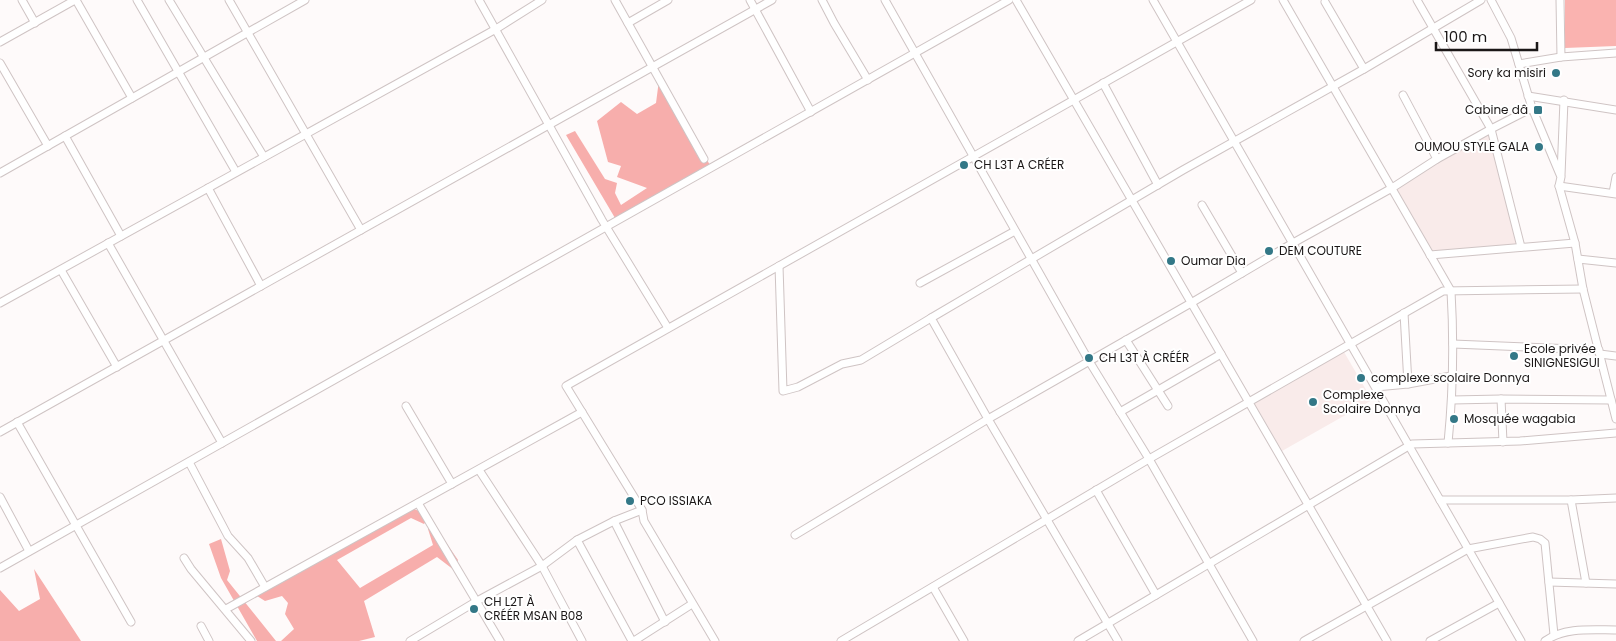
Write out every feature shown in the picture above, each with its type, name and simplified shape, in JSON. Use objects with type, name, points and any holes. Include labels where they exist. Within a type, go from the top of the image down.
[{"type":"street","points":[[22,0],[35,23]]},
{"type":"street","points":[[0,42],[75,0],[132,98]]},
{"type":"street","points":[[137,0],[236,172]]},
{"type":"street","points":[[169,0],[264,157]]},
{"type":"street","points":[[229,0],[361,230]]},
{"type":"street","points":[[0,173],[305,0]]},
{"type":"street","points":[[479,0],[606,227],[668,328]]},
{"type":"street","points":[[0,303],[496,29],[542,0]]},
{"type":"street","points":[[615,0],[704,159]]},
{"type":"street","points":[[628,23],[668,0]]},
{"type":"street","points":[[750,0],[811,112]]},
{"type":"street","points":[[0,432],[772,0]]},
{"type":"street","points":[[822,0],[868,80]]},
{"type":"street","points":[[885,0],[1089,361],[1149,459],[1253,641]]},
{"type":"street","points":[[0,568],[1009,0]]},
{"type":"street","points":[[1016,0],[1387,641]]},
{"type":"street","points":[[1153,0],[1521,641]]},
{"type":"street","points":[[715,641],[644,522],[642,510],[566,386],[1251,0]]},
{"type":"street","points":[[1283,0],[1451,291],[1453,344],[1452,400],[1448,443]]},
{"type":"street","points":[[1417,0],[1491,129],[1521,247]]},
{"type":"street","points":[[778,266],[783,391],[798,387],[842,364],[862,360],[1158,184],[1332,85],[1364,69],[1481,0]]},
{"type":"street","points":[[1491,0],[1511,38],[1532,108],[1561,177]]},
{"type":"street","points":[[1560,0],[1561,57]]},
{"type":"street","points":[[1325,2],[1364,69]]},
{"type":"street","points":[[1519,64],[1561,57],[1616,54]]},
{"type":"street","points":[[0,63],[48,146]]},
{"type":"street","points":[[1103,84],[1158,184]]},
{"type":"street","points":[[1403,95],[1437,159]]},
{"type":"street","points":[[1528,96],[1564,100],[1616,110]]},
{"type":"street","points":[[1564,100],[1559,186],[1575,243],[1583,289],[1616,419]]},
{"type":"street","points":[[795,535],[988,419],[1392,188],[1437,159],[1532,108]]},
{"type":"street","points":[[65,136],[121,236]]},
{"type":"street","points":[[1559,186],[1615,194],[1616,177]]},
{"type":"street","points":[[208,188],[261,286]]},
{"type":"street","points":[[1202,205],[1242,273]]},
{"type":"street","points":[[920,283],[1015,231]]},
{"type":"street","points":[[108,243],[222,443]]},
{"type":"street","points":[[1430,255],[1575,243]]},
{"type":"street","points":[[1578,260],[1616,262]]},
{"type":"street","points":[[61,270],[117,366]]},
{"type":"street","points":[[841,641],[1149,459],[1443,292],[1583,289]]},
{"type":"street","points":[[1404,314],[1408,384]]},
{"type":"street","points":[[931,318],[1046,520],[1118,641]]},
{"type":"street","points":[[1126,340],[1168,406]]},
{"type":"street","points":[[1453,344],[1599,352],[1616,356]]},
{"type":"street","points":[[1120,412],[1221,354]]},
{"type":"street","points":[[1376,388],[1451,376]]},
{"type":"street","points":[[1452,400],[1501,399],[1613,405]]},
{"type":"street","points":[[1501,399],[1503,442]]},
{"type":"street","points":[[406,406],[452,484]]},
{"type":"street","points":[[226,609],[582,412]]},
{"type":"street","points":[[18,422],[75,526],[131,622]]},
{"type":"street","points":[[1078,641],[1412,444],[1503,442],[1616,433]]},
{"type":"street","points":[[189,462],[228,536],[248,558],[266,587]]},
{"type":"street","points":[[479,470],[542,566],[582,641]]},
{"type":"street","points":[[1096,490],[1156,595]]},
{"type":"street","points":[[0,497],[29,551]]},
{"type":"street","points":[[1440,500],[1616,498]]},
{"type":"street","points":[[1571,500],[1586,583]]},
{"type":"street","points":[[418,503],[500,641]]},
{"type":"street","points":[[410,641],[477,601],[542,566],[577,540],[614,521],[642,510]]},
{"type":"street","points":[[614,521],[664,622]]},
{"type":"street","points":[[1304,641],[1468,549],[1533,537],[1545,543],[1554,634]]},
{"type":"street","points":[[577,540],[633,641],[692,604]]},
{"type":"street","points":[[184,558],[251,641]]},
{"type":"street","points":[[1550,582],[1616,584]]},
{"type":"street","points":[[933,586],[964,641]]},
{"type":"street","points":[[1430,641],[1499,602]]},
{"type":"street","points":[[201,626],[209,641]]},
{"type":"street","points":[[1544,641],[1554,634],[1616,630]]},
{"type":"shaded area","points":[[1565,0],[1616,0],[1616,46],[1565,48]]},
{"type":"shaded area","points":[[659,80],[710,165],[615,218],[566,135],[575,131],[605,179],[617,183],[615,193],[621,205],[647,188],[617,177],[621,166],[608,162],[597,121],[621,102],[637,114],[656,103]]},
{"type":"shaded area","points":[[1490,131],[1519,246],[1431,254],[1393,188]]},
{"type":"shaded area","name":"Complexe Scolaire Donnya","points":[[1344,352],[1372,400],[1282,451],[1254,403]]},
{"type":"shaded area","points":[[412,508],[430,516],[424,524],[411,518],[337,560],[360,588],[433,545],[428,529],[434,525],[458,560],[454,570],[437,557],[364,601],[375,637],[359,641],[281,641],[294,629],[285,614],[288,603],[282,596],[265,601],[251,592]]},
{"type":"shaded area","points":[[221,539],[230,571],[227,580],[276,641],[257,641],[221,578],[209,544]]},
{"type":"shaded area","points":[[34,569],[81,641],[0,641],[0,590],[19,611],[40,599]]},
{"type":"place","name":"Sory ka misiri","points":[[1556,73]]},
{"type":"place","name":"Cabine dâ","points":[[1538,110]]},
{"type":"place","name":"OUMOU STYLE GALA","points":[[1539,147]]},
{"type":"place","name":"CH L3T A CRÉER","points":[[964,165]]},
{"type":"place","name":"DEM COUTURE","points":[[1269,251]]},
{"type":"place","name":"Oumar Dia","points":[[1171,261]]},
{"type":"place","name":"Ecole privée SINIGNESIGUI","points":[[1514,356]]},
{"type":"place","name":"CH L3T À CRÉÉR","points":[[1089,358]]},
{"type":"place","name":"complexe scolaire Donnya","points":[[1361,378]]},
{"type":"place","name":"Complexe Scolaire Donnya","points":[[1313,402]]},
{"type":"place","name":"Mosquée wagabia","points":[[1454,419]]},
{"type":"place","name":"PCO ISSIAKA","points":[[630,501]]},
{"type":"place","name":"CH L2T À CRÉÉR MSAN B08","points":[[474,609]]}]
